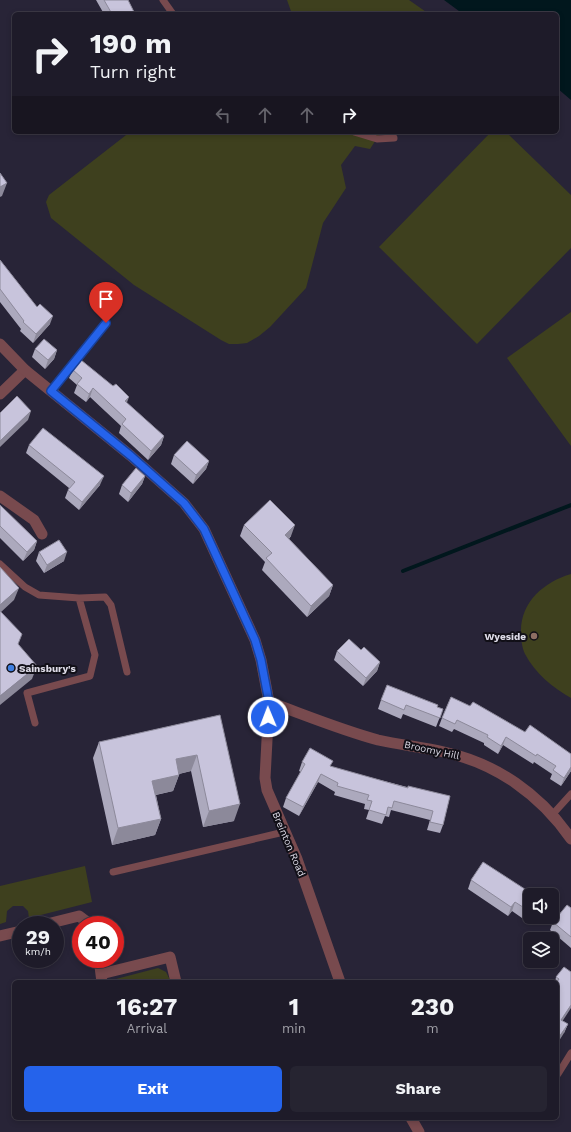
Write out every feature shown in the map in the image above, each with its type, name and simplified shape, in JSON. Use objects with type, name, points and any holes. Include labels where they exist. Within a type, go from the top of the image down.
[{"type":"street","name":"Breinton Road","points":[[0,344],[25,370],[131,456],[184,503],[195,515],[204,529],[255,640],[261,660],[269,702],[266,784],[272,806],[297,859],[339,980]]},
{"type":"street","points":[[0,394],[25,370]]},
{"type":"street","points":[[0,496],[34,520],[42,534]]},
{"type":"street","name":"Broomy Hill","points":[[269,702],[362,736],[445,752],[473,760],[496,770],[514,781],[552,815],[571,839]]},
{"type":"street","points":[[0,936],[12,933]]},
{"type":"street","points":[[100,968],[102,978],[170,957],[176,980]]},
{"type":"street","points":[[412,1120],[419,1132]]},
{"type":"lane","points":[[163,0],[172,12]]},
{"type":"lane","points":[[361,134],[377,139],[394,138]]},
{"type":"lane","points":[[51,391],[106,323]]},
{"type":"lane","points":[[0,564],[25,587],[39,595],[79,598],[100,596],[108,600],[111,606],[127,672]]},
{"type":"lane","points":[[35,723],[27,693],[90,676],[95,655],[79,598]]},
{"type":"lane","points":[[552,815],[571,794]]},
{"type":"lane","points":[[113,872],[284,832]]},
{"type":"lane","points":[[559,1072],[571,1053]]},
{"type":"green space","points":[[287,0],[409,0],[426,12],[291,12]]},
{"type":"green space","points":[[127,134],[380,134],[370,149],[355,146],[341,165],[346,188],[323,223],[306,288],[270,327],[247,343],[229,344],[221,340],[134,285],[51,218],[46,202],[49,195]]},
{"type":"green space","points":[[489,134],[508,134],[571,195],[571,248],[477,344],[379,247]]},
{"type":"green space","points":[[571,312],[571,446],[507,358]]},
{"type":"green space","points":[[571,574],[571,698],[551,685],[539,674],[529,661],[524,652],[521,633],[522,622],[529,603],[543,588],[552,582]]},
{"type":"green space","points":[[85,866],[92,902],[37,916],[29,916],[28,911],[23,906],[13,906],[7,911],[6,922],[0,924],[0,886]]},
{"type":"green space","points":[[158,968],[166,972],[170,980],[114,980]]},
{"type":"water","points":[[444,0],[571,0],[571,100],[559,90],[559,12],[460,12]]},
{"type":"building","points":[[104,0],[128,0],[134,12],[111,12]]},
{"type":"building","points":[[0,173],[7,183],[0,187]]},
{"type":"building","points":[[0,260],[37,307],[40,304],[53,316],[36,334],[23,322],[24,321],[0,289]]},
{"type":"building","points":[[44,339],[57,350],[48,360],[35,349]]},
{"type":"building","points":[[81,360],[113,386],[116,384],[129,397],[125,401],[164,436],[151,451],[122,424],[126,419],[93,388],[89,394],[77,384],[82,378],[73,370]]},
{"type":"building","points":[[17,396],[31,411],[0,441],[0,413]]},
{"type":"building","points":[[43,428],[104,476],[82,502],[68,490],[75,482],[29,445]]},
{"type":"building","points":[[187,441],[209,461],[196,475],[174,455]]},
{"type":"building","points":[[136,468],[145,476],[131,493],[122,485]]},
{"type":"building","points":[[270,500],[295,525],[285,535],[333,585],[311,606],[266,558],[272,553],[244,525]]},
{"type":"building","points":[[0,505],[37,541],[27,552],[0,526]]},
{"type":"building","points":[[59,540],[67,552],[47,565],[39,552]]},
{"type":"building","points":[[0,567],[19,588],[0,605]]},
{"type":"building","name":"Sainsbury's","points":[[0,611],[22,634],[18,644],[37,666],[0,696]]},
{"type":"building","points":[[349,639],[361,650],[364,647],[380,662],[366,678],[337,651]]},
{"type":"building","points":[[387,685],[438,705],[437,707],[443,709],[440,718],[406,705],[404,710],[381,700]]},
{"type":"building","points":[[451,697],[470,706],[473,702],[525,732],[530,725],[571,754],[571,767],[564,778],[553,770],[556,766],[537,754],[536,756],[506,737],[501,746],[487,737],[488,735],[457,720],[455,724],[442,718]]},
{"type":"building","points":[[220,715],[240,804],[209,811],[197,755],[176,759],[179,775],[152,781],[161,819],[118,828],[99,742]]},
{"type":"building","points":[[310,748],[333,761],[330,766],[408,788],[408,786],[450,796],[443,825],[430,822],[433,811],[394,801],[392,808],[388,807],[386,815],[369,810],[372,801],[367,800],[369,795],[337,786],[338,783],[321,774],[303,807],[286,798],[305,764],[302,762]]},
{"type":"building","points":[[483,862],[523,888],[523,907],[515,902],[511,907],[471,880]]},
{"type":"building","points":[[567,905],[571,908],[571,937],[555,924],[559,924],[559,915]]},
{"type":"building","points":[[564,967],[571,972],[571,1005],[561,1020],[568,1024],[559,1037],[559,979],[556,977]]},
{"type":"waterway","points":[[403,571],[571,505]]},
{"type":"place","name":"Wyeside","points":[[534,636]]},
{"type":"place","name":"Sainsbury's","points":[[11,668]]},
{"type":"route","points":[[106,323],[51,391],[131,456],[184,503],[195,515],[204,529],[222,566],[255,640],[261,660],[269,702],[268,717]]}]
